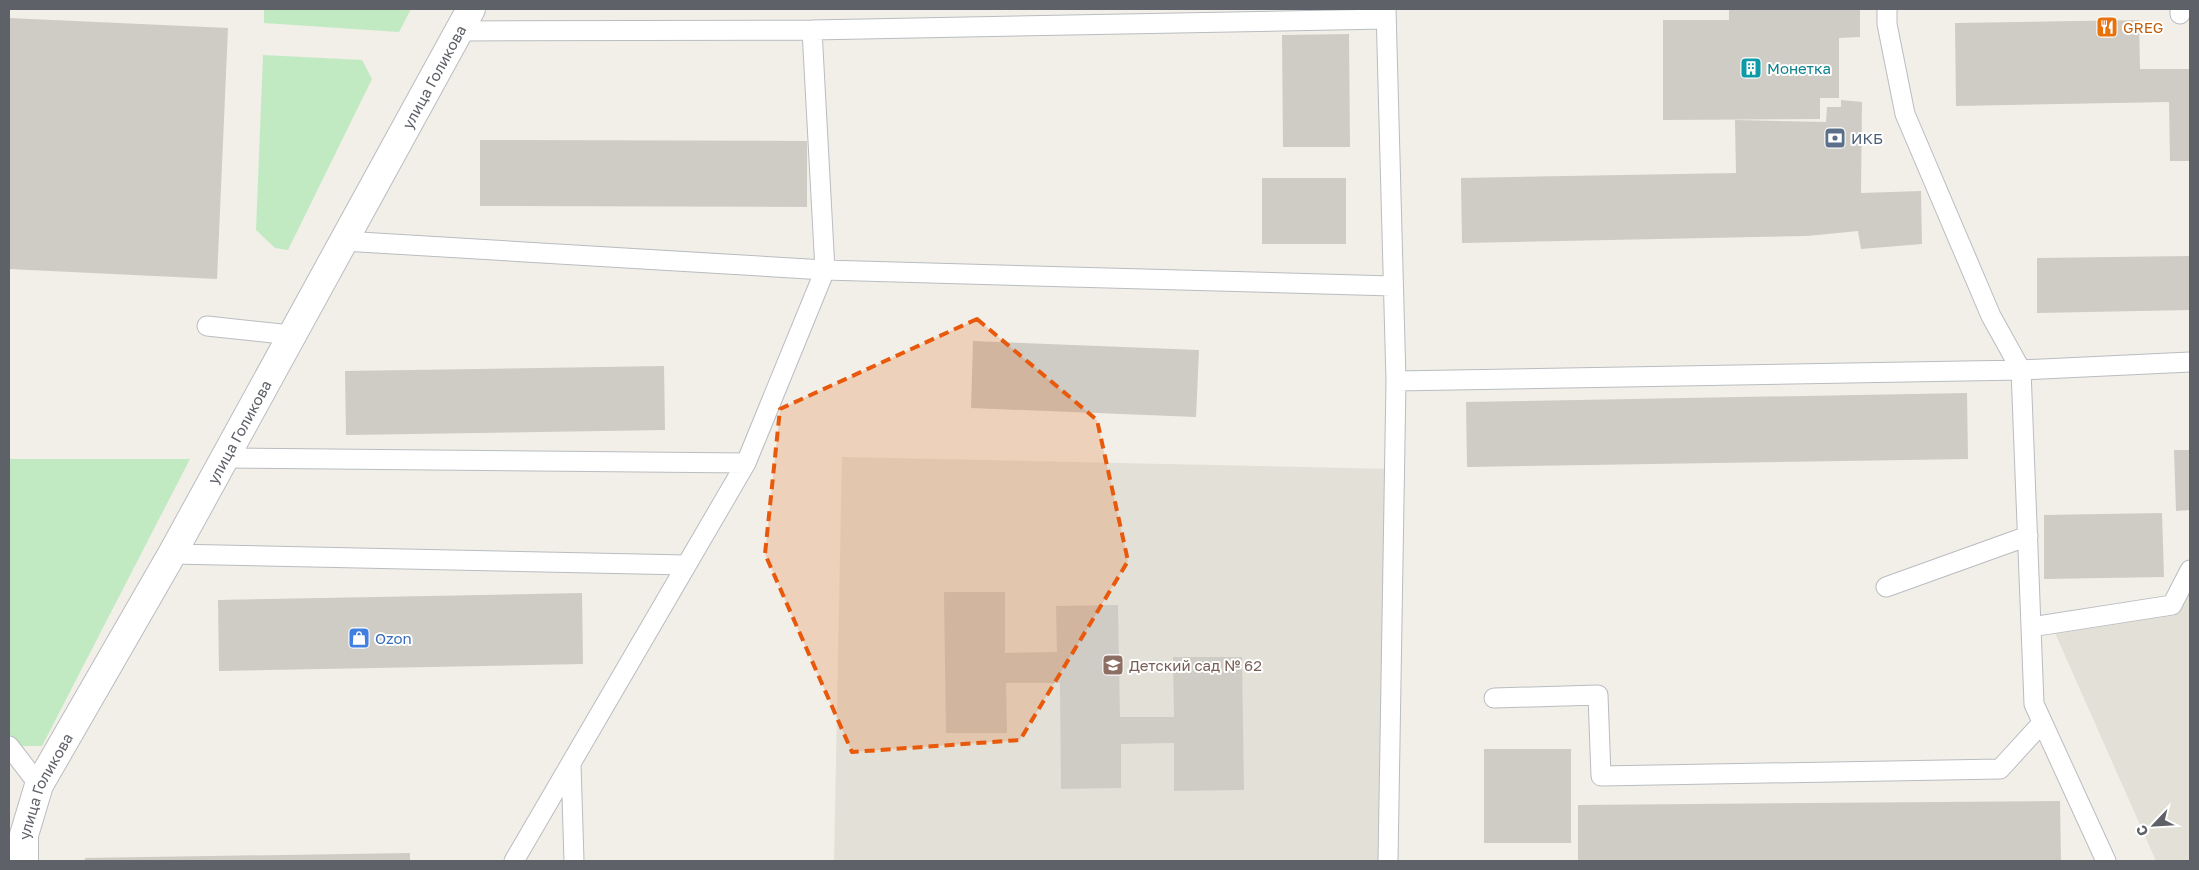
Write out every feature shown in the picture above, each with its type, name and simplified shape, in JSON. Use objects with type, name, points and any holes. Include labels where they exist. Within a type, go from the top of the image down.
[{"type":"street","name":"улица Голикова","points":[[24,861],[24,835],[39,785],[172,554],[466,20]]},
{"type":"lane","points":[[1887,9],[1887,24],[1905,114],[1991,316],[2021,370],[2034,704],[2106,861]]},
{"type":"lane","points":[[466,20],[812,30],[1386,14],[1396,381],[1388,861]]},
{"type":"lane","points":[[514,861],[746,463],[825,270],[812,30]]},
{"type":"lane","points":[[343,241],[825,270],[1392,286]]},
{"type":"lane","points":[[207,326],[292,336]]},
{"type":"lane","points":[[1396,381],[2021,370],[2190,362]]},
{"type":"lane","points":[[224,458],[746,463]]},
{"type":"lane","points":[[1886,587],[2028,536]]},
{"type":"lane","points":[[172,554],[686,565]]},
{"type":"lane","points":[[2031,627],[2172,605],[2190,570]]},
{"type":"lane","points":[[1494,698],[1598,695],[1601,776],[2000,769],[2042,723]]},
{"type":"lane","points":[[9,746],[39,785]]},
{"type":"lane","points":[[571,762],[574,861]]},
{"type":"highlighted area","points":[[977,319],[1097,420],[1128,561],[1020,740],[852,752],[765,554],[780,409]]},
{"type":"shaded area","name":"Детский сад № 62","points":[[842,457],[1393,469],[1385,861],[834,861]]},
{"type":"shaded area","points":[[2190,570],[2190,861],[2156,861],[2051,624],[2172,605]]},
{"type":"green space","points":[[264,9],[411,9],[399,32],[264,23]]},
{"type":"green space","points":[[263,55],[362,60],[372,79],[288,250],[275,248],[256,230]]},
{"type":"green space","points":[[9,459],[190,459],[42,746],[9,746]]},
{"type":"building","name":"Монетка","points":[[1729,9],[1860,9],[1860,37],[1839,38],[1839,98],[1820,98],[1820,119],[1663,120],[1663,20],[1729,20]]},
{"type":"building","points":[[9,18],[228,28],[217,279],[9,269]]},
{"type":"building","points":[[2139,20],[2140,69],[2190,69],[2190,161],[2170,161],[2169,102],[1956,106],[1955,23]]},
{"type":"building","points":[[1349,34],[1350,147],[1283,147],[1282,35]]},
{"type":"building","points":[[1841,100],[1862,102],[1861,193],[1921,191],[1922,244],[1861,249],[1858,231],[1807,236],[1462,243],[1461,178],[1736,173],[1735,120],[1826,122],[1827,107],[1841,107]]},
{"type":"building","points":[[480,140],[807,141],[807,207],[480,206]]},
{"type":"building","points":[[1262,178],[1346,178],[1346,244],[1262,244]]},
{"type":"building","points":[[2190,256],[2190,310],[2037,313],[2037,258]]},
{"type":"building","points":[[973,341],[1199,350],[1196,417],[971,408]]},
{"type":"building","points":[[664,366],[665,430],[346,435],[345,371]]},
{"type":"building","points":[[1967,393],[1968,459],[1467,467],[1466,402]]},
{"type":"building","points":[[2174,450],[2190,450],[2190,510],[2176,511]]},
{"type":"building","points":[[2162,513],[2164,577],[2044,579],[2044,515]]},
{"type":"building","points":[[944,592],[1005,592],[1005,653],[1057,652],[1056,606],[1118,605],[1120,717],[1174,717],[1173,657],[1242,657],[1244,790],[1174,791],[1174,743],[1121,744],[1121,788],[1061,789],[1060,683],[1006,683],[1007,733],[946,733]]},
{"type":"building","points":[[582,593],[583,664],[219,671],[218,600]]},
{"type":"building","points":[[1484,749],[1571,749],[1571,843],[1484,843]]},
{"type":"building","points":[[2060,801],[2061,861],[1578,861],[1578,805]]},
{"type":"building","points":[[410,853],[410,861],[85,861],[85,858]]},
{"type":"place","name":"GREG","points":[[2107,27]]},
{"type":"place","name":"Монетка","points":[[1751,68]]},
{"type":"place","name":"ИКБ","points":[[1835,138]]},
{"type":"place","name":"Ozon","points":[[359,638]]},
{"type":"place","name":"Детский сад № 62","points":[[1113,665]]}]
